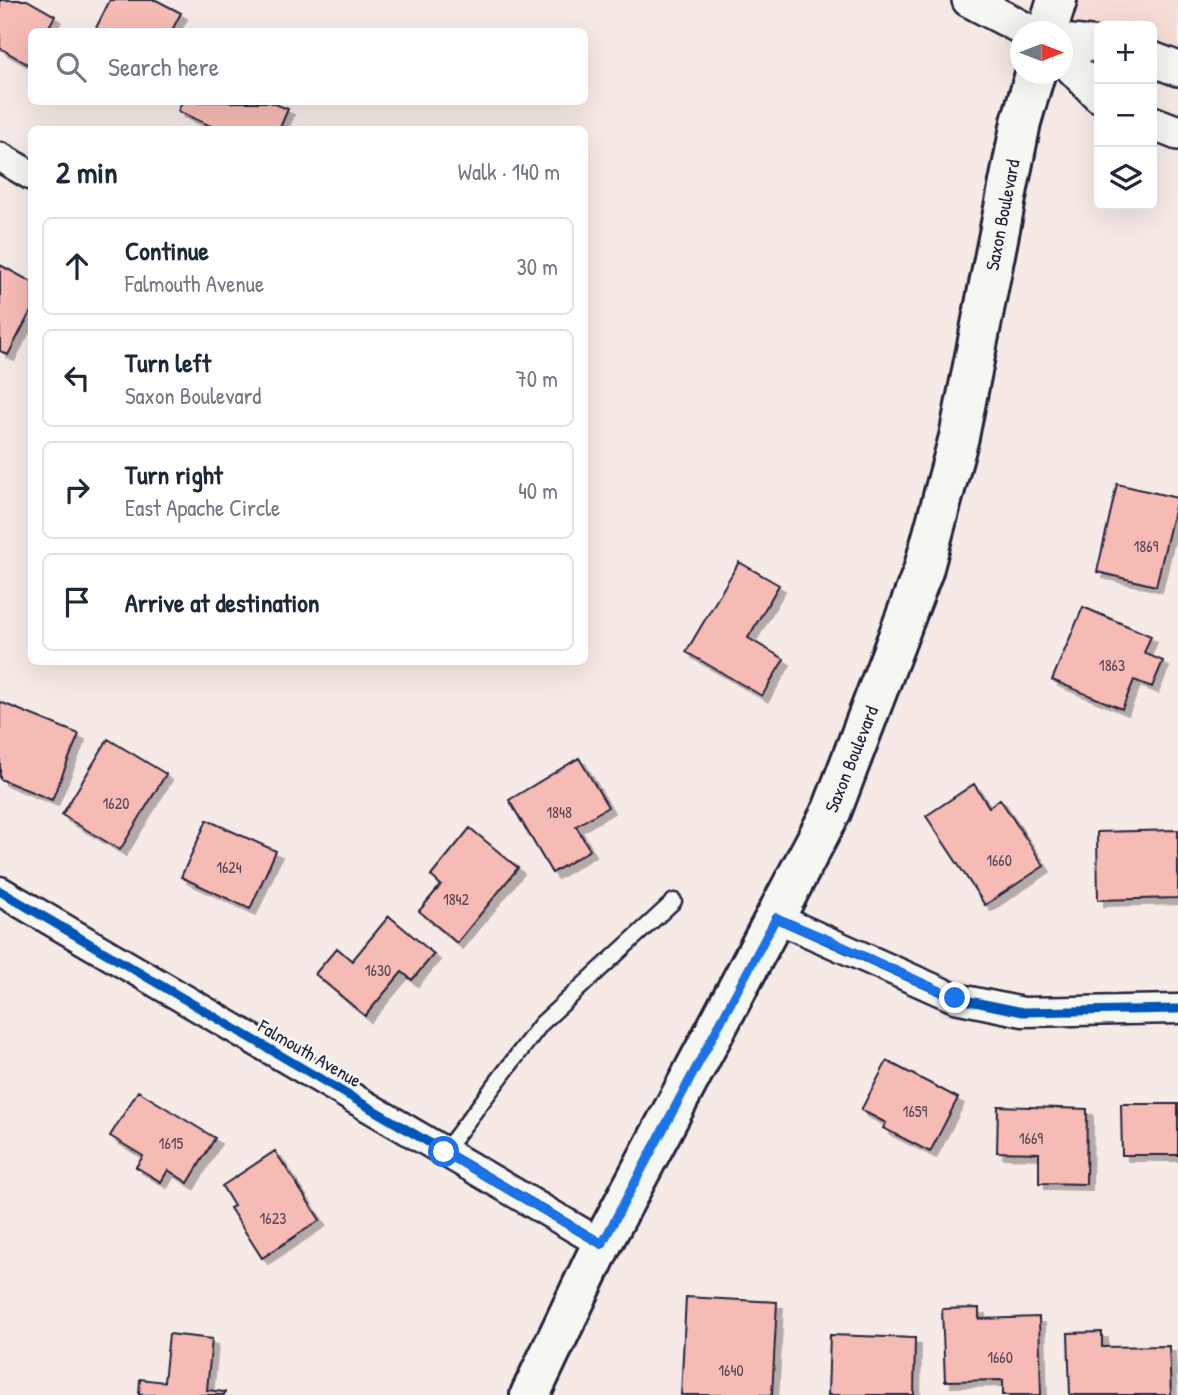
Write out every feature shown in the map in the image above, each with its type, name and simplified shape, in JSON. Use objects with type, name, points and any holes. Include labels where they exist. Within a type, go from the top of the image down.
[{"type":"main road","points":[[1050,21],[1057,0]]},
{"type":"main road","name":"Saxon Boulevard","points":[[530,1395],[602,1244],[832,810],[923,571],[959,437],[1021,122],[1032,84]]},
{"type":"street","points":[[969,0],[1010,22]]},
{"type":"street","points":[[1073,42],[1094,44]]},
{"type":"street","points":[[1157,61],[1178,69]]},
{"type":"street","points":[[1073,68],[1094,90]]},
{"type":"street","points":[[1157,124],[1178,132]]},
{"type":"street","points":[[0,157],[28,174]]},
{"type":"street","name":"Falmouth Avenue","points":[[0,891],[602,1244]]},
{"type":"street","points":[[776,918],[955,998],[1023,1012],[1178,1009]]},
{"type":"lane","points":[[444,1152],[541,1024],[674,901]]},
{"type":"shaded area","points":[[1078,0],[1178,0],[1178,49],[1157,42],[1157,21],[1094,21],[1094,26],[1073,24]]},
{"type":"building","points":[[0,0],[27,0],[55,16],[48,28],[28,28],[27,64],[0,48]]},
{"type":"building","points":[[110,0],[156,0],[181,13],[173,28],[96,28]]},
{"type":"building","points":[[181,105],[278,105],[288,109],[281,126],[210,126],[178,111]]},
{"type":"building","points":[[0,265],[28,280],[28,317],[8,355],[0,351]]},
{"type":"building","points":[[1117,484],[1177,498],[1156,586],[1097,572]]},
{"type":"building","points":[[739,562],[779,585],[748,638],[784,659],[762,696],[686,652]]},
{"type":"building","points":[[1083,607],[1151,636],[1144,653],[1163,661],[1152,687],[1134,680],[1122,709],[1052,680]]},
{"type":"building","points":[[0,702],[79,734],[52,800],[0,779]]},
{"type":"building","points":[[108,739],[166,774],[120,850],[62,815]]},
{"type":"building","points":[[579,758],[608,807],[576,826],[590,850],[552,873],[509,800]]},
{"type":"building","points":[[974,784],[989,807],[1000,799],[1044,866],[985,905],[926,816]]},
{"type":"building","points":[[207,820],[276,851],[250,909],[181,877]]},
{"type":"building","points":[[470,828],[518,868],[457,943],[419,911],[441,885],[431,876]]},
{"type":"building","points":[[1178,830],[1178,898],[1098,900],[1097,832]]},
{"type":"building","points":[[389,916],[434,954],[412,980],[402,972],[365,1016],[315,974],[337,948],[352,961]]},
{"type":"building","points":[[887,1061],[958,1098],[930,1152],[883,1128],[886,1123],[861,1110]]},
{"type":"building","points":[[138,1091],[215,1138],[188,1183],[168,1170],[161,1182],[136,1167],[143,1156],[110,1136]]},
{"type":"building","points":[[1121,1104],[1178,1104],[1178,1155],[1122,1155]]},
{"type":"building","points":[[998,1106],[1087,1109],[1086,1184],[1039,1183],[1039,1153],[997,1152]]},
{"type":"building","points":[[275,1151],[320,1220],[262,1258],[230,1208],[234,1206],[222,1186]]},
{"type":"building","points":[[686,1297],[777,1302],[772,1395],[681,1395]]},
{"type":"building","points":[[979,1308],[979,1319],[1039,1317],[1041,1395],[1003,1395],[1003,1380],[945,1381],[942,1309]]},
{"type":"building","points":[[1102,1332],[1102,1347],[1169,1346],[1171,1395],[1070,1395],[1068,1333]]},
{"type":"building","points":[[169,1334],[212,1339],[207,1390],[225,1392],[224,1395],[139,1395],[140,1379],[164,1382]]},
{"type":"building","points":[[830,1335],[915,1338],[914,1395],[828,1395]]},
{"type":"cycle path","points":[[0,891],[602,1244]]},
{"type":"cycle path","points":[[776,918],[955,998],[1023,1012],[1178,1009]]},
{"type":"route","points":[[444,1152],[602,1244],[776,918],[955,998]]}]
